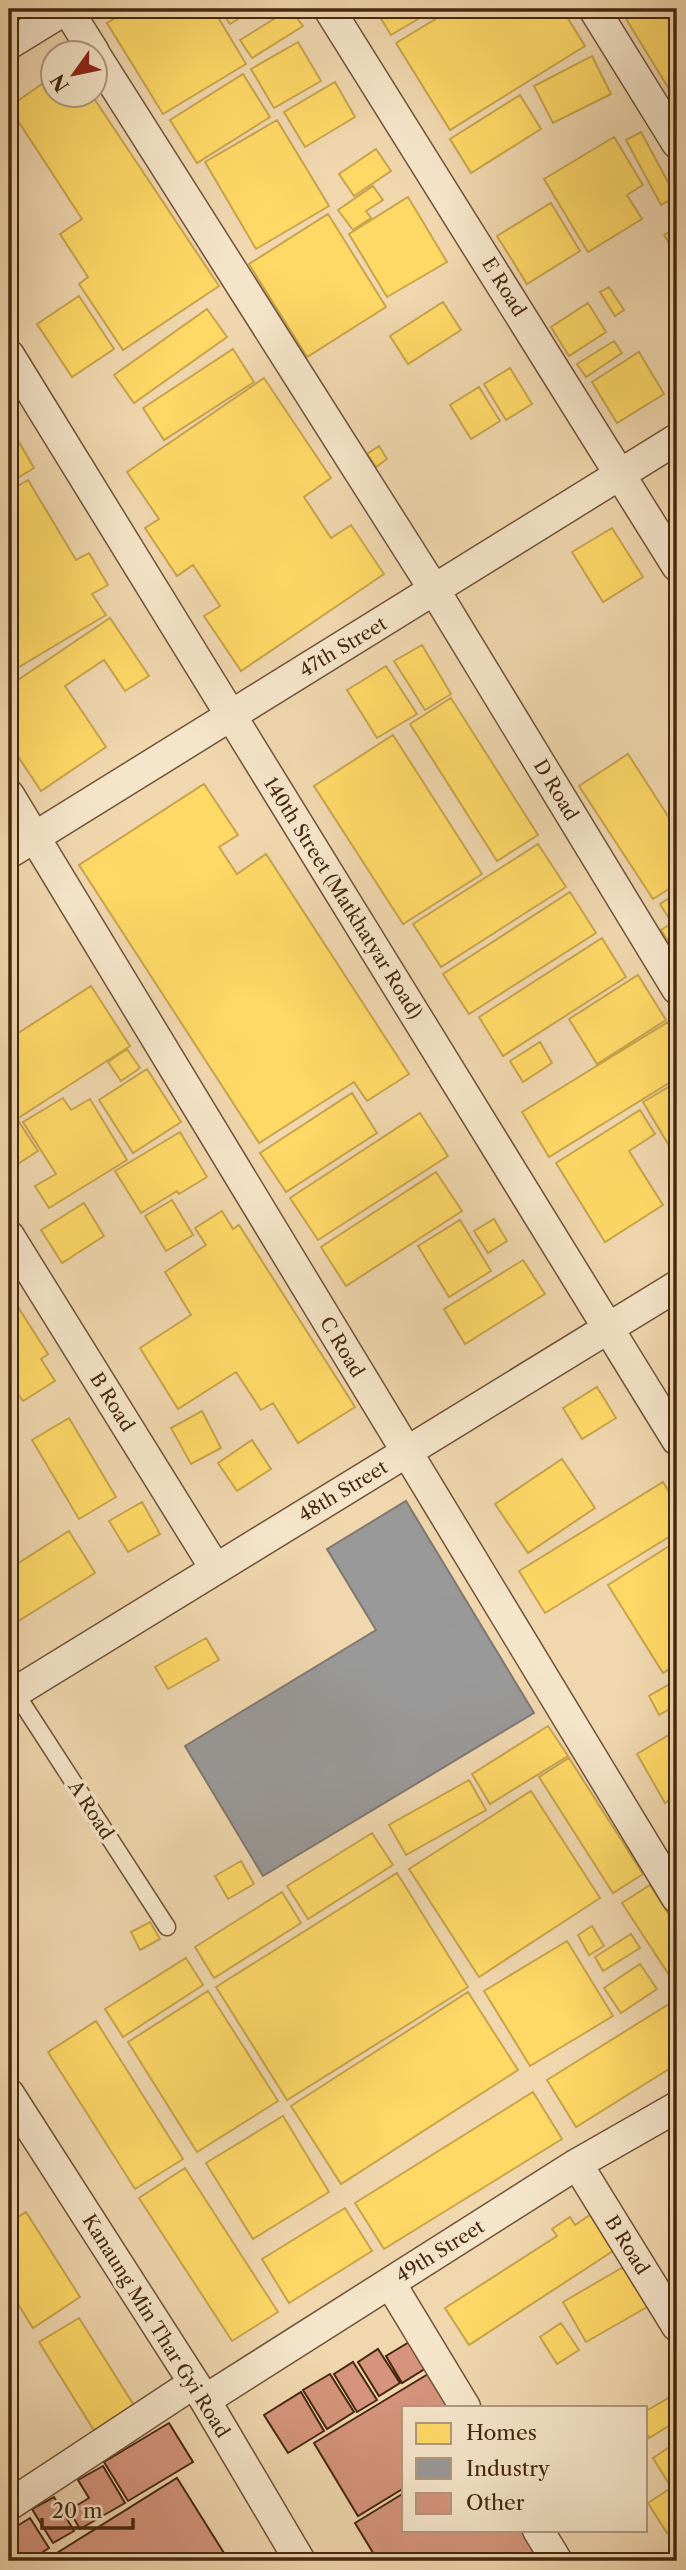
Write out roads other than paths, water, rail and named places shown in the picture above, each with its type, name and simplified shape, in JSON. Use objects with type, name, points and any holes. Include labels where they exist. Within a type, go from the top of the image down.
[{"type":"street","points":[[9,44],[66,9]]},
{"type":"street","name":"D Road","points":[[66,9],[84,38]]},
{"type":"street","name":"E Road","points":[[329,9],[677,566]]},
{"type":"street","points":[[594,9],[677,144]]},
{"type":"street","name":"D Road","points":[[108,75],[435,591],[677,989]]},
{"type":"street","name":"140th Street (Matkhatyar Road)","points":[[9,355],[677,1440]]},
{"type":"street","name":"47th Street","points":[[9,853],[677,439]]},
{"type":"street","name":"C Road","points":[[9,795],[677,1898]]},
{"type":"street","name":"B Road","points":[[9,1236],[215,1568]]},
{"type":"street","name":"48th Street","points":[[12,1694],[677,1286]]},
{"type":"street","name":"Kanaung Min Thar Gyi Road","points":[[9,2094],[199,2392],[300,2561]]},
{"type":"street","name":"49th Street","points":[[9,2505],[390,2283],[577,2164],[677,2107]]},
{"type":"street","name":"B Road","points":[[577,2164],[677,2326]]},
{"type":"street","points":[[390,2283],[464,2406]]},
{"type":"street","points":[[539,2532],[557,2561]]},
{"type":"lane","name":"A Road","points":[[12,1694],[167,1927]]}]
